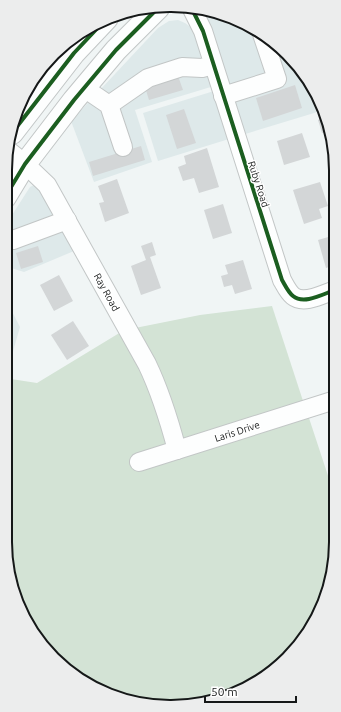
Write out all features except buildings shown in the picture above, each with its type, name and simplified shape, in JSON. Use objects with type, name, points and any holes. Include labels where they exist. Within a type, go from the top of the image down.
[{"type":"highway","points":[[12,174],[17,157],[84,88],[116,50],[153,13]]},
{"type":"highway","points":[[19,122],[66,52],[79,42]]},
{"type":"street","name":"Ruby Road","points":[[195,14],[203,30],[282,280],[291,295],[297,299],[306,300],[329,292]]},
{"type":"street","points":[[223,96],[277,79],[265,44]]},
{"type":"street","points":[[109,105],[148,78],[182,67],[202,68],[213,65]]},
{"type":"street","points":[[84,88],[109,105],[123,147]]},
{"type":"street","name":"Ray Road","points":[[17,157],[47,185],[147,364],[168,417],[177,450]]},
{"type":"street","points":[[12,240],[67,220]]},
{"type":"street","name":"Laris Drive","points":[[139,462],[242,431],[329,402]]},
{"type":"shaded area","points":[[202,15],[212,17],[241,28],[275,51],[290,66],[302,82],[313,100],[318,112],[242,135]]},
{"type":"shaded area","points":[[178,20],[193,29],[214,86],[135,110],[152,162],[94,182],[71,121],[158,28],[169,21]]},
{"type":"shaded area","points":[[214,91],[229,139],[158,161],[143,113]]},
{"type":"shaded area","points":[[39,185],[74,251],[24,272],[12,268],[12,215],[30,187]]},
{"type":"shaded area","points":[[12,312],[20,327],[12,355]]},
{"type":"green space","points":[[272,306],[304,404],[182,442],[135,328],[200,315]]},
{"type":"green space","points":[[121,332],[148,383],[168,446],[131,458],[135,470],[308,415],[329,479],[328,562],[324,583],[313,612],[302,630],[283,654],[250,679],[221,692],[191,699],[160,700],[129,695],[100,684],[82,673],[58,654],[39,630],[28,612],[17,583],[12,552],[12,379],[37,383]]},
{"type":"cycle path","points":[[12,185],[25,164],[74,100],[116,50],[153,13]]},
{"type":"cycle path","points":[[194,14],[203,31],[282,280],[290,293],[297,298],[314,298],[329,292]]},
{"type":"cycle path","points":[[18,125],[74,53],[95,31]]}]
